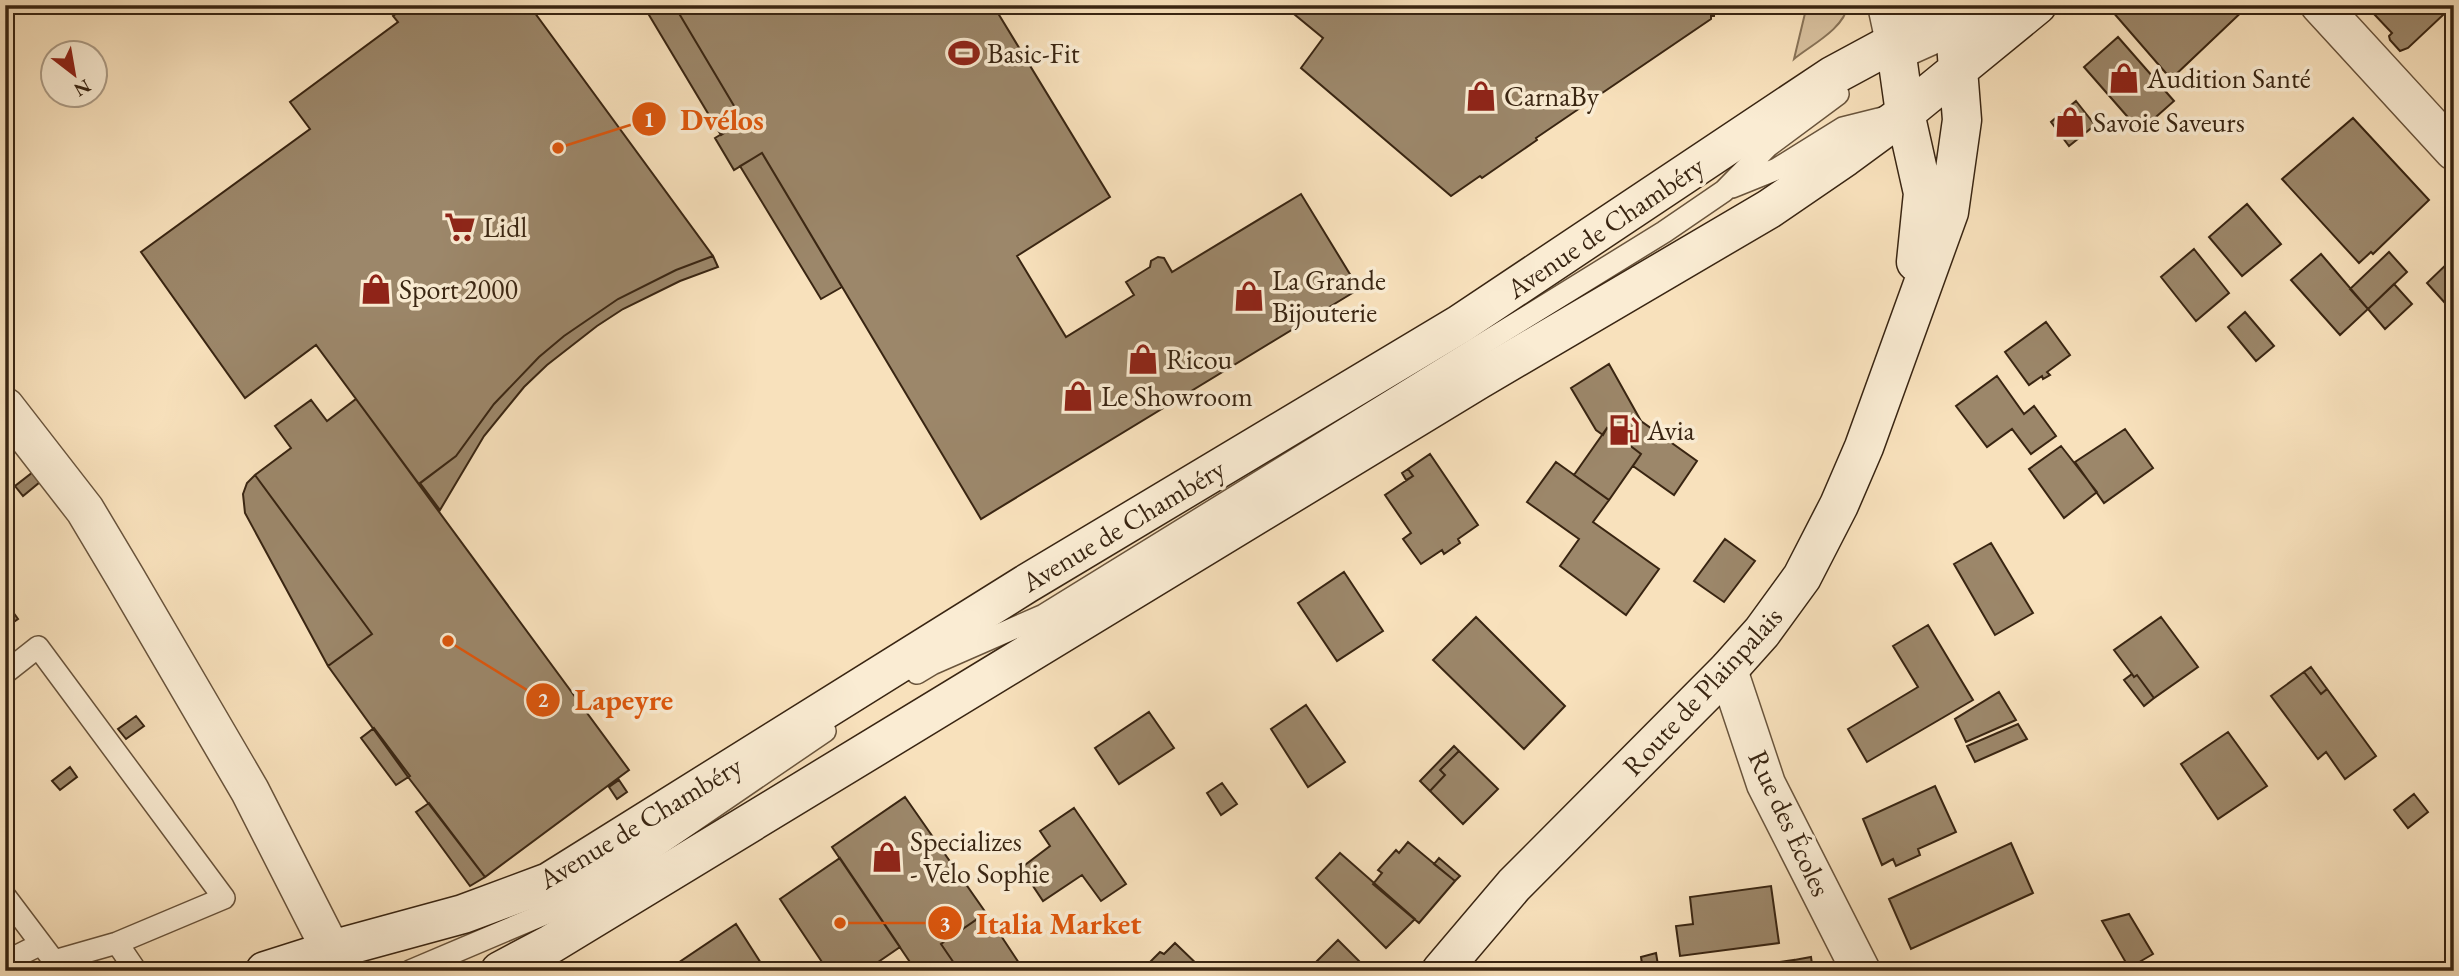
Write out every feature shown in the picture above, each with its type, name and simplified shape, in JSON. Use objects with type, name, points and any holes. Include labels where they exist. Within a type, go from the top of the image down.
[{"type":"main road","name":"Avenue de Chambéry","points":[[521,966],[1478,380],[1769,209],[1845,158],[1905,113],[2037,5]]},
{"type":"main road","points":[[2320,5],[2454,151]]},
{"type":"main road","name":"Avenue de Chambéry","points":[[265,971],[463,914],[549,882],[1026,584],[1460,324],[1893,35],[1952,14]]},
{"type":"main road","name":"Route de Plainpalais","points":[[1441,971],[1514,885],[1728,670],[1762,632],[1808,565],[1839,505],[1864,447],[1950,212],[1962,120],[1952,14]]},
{"type":"main road","name":"Route de Plainpalais","points":[[1893,35],[1905,113],[1923,193],[1909,326]]},
{"type":"main road","points":[[5,407],[85,510],[119,566],[250,791],[331,950]]},
{"type":"main road","name":"Rue des Écoles","points":[[1728,670],[1766,784],[1861,971]]},
{"type":"lane","points":[[1952,14],[1997,5]]},
{"type":"lane","points":[[1724,191],[1768,146],[1842,90],[1893,35]]},
{"type":"lane","points":[[410,971],[560,905],[639,858],[816,737],[920,671],[1044,615],[1653,239],[1724,191],[1777,169],[1843,128],[1905,113]]},
{"type":"lane","points":[[5,673],[38,647],[224,898],[117,943],[54,961],[5,896]]},
{"type":"lane","points":[[117,943],[136,971]]},
{"type":"lane","points":[[5,962],[41,944]]},
{"type":"shaded area","points":[[1807,5],[1848,5],[1834,29],[1794,59]]},
{"type":"building","points":[[407,5],[529,5],[713,256],[676,270],[618,299],[564,336],[539,357],[494,404],[456,456],[419,484],[316,345],[245,398],[141,252],[310,129],[290,102],[398,22],[393,16]]},
{"type":"building","points":[[643,5],[674,5],[743,121],[721,135]]},
{"type":"building","points":[[674,5],[993,5],[1110,197],[1017,256],[1066,337],[1134,295],[1126,282],[1150,267],[1151,261],[1158,257],[1164,258],[1172,272],[1301,194],[1359,289],[981,519],[762,153],[734,170],[715,138],[743,121]]},
{"type":"building","points":[[1283,5],[1715,5],[1711,19],[1482,178],[1480,176],[1451,196],[1301,68],[1323,38]]},
{"type":"building","points":[[2118,5],[2249,5],[2171,79],[2112,11]]},
{"type":"building","points":[[2381,5],[2433,5],[2443,15],[2408,48],[2400,51],[2390,40],[2392,33],[2373,13]]},
{"type":"building","points":[[2118,37],[2174,101],[2140,131],[2084,67]]},
{"type":"building","points":[[2076,101],[2095,125],[2069,146],[2051,122]]},
{"type":"building","points":[[2353,118],[2429,200],[2373,254],[2371,252],[2359,263],[2282,179]]},
{"type":"building","points":[[762,153],[842,287],[821,299],[740,166]]},
{"type":"building","points":[[2247,204],[2281,244],[2242,276],[2209,237]]},
{"type":"building","points":[[2194,249],[2229,293],[2196,321],[2161,277]]},
{"type":"building","points":[[2389,252],[2407,272],[2368,309],[2350,289]]},
{"type":"building","points":[[2321,254],[2368,309],[2340,335],[2291,280]]},
{"type":"building","points":[[713,256],[718,267],[680,281],[623,309],[547,365],[524,387],[484,436],[440,510],[420,483],[456,456],[494,404],[539,357],[564,336],[618,299],[676,270]]},
{"type":"building","points":[[2454,257],[2454,294],[2445,303],[2427,283]]},
{"type":"building","points":[[2394,284],[2412,304],[2385,329],[2368,309]]},
{"type":"building","points":[[2245,312],[2274,346],[2256,361],[2228,327]]},
{"type":"building","points":[[2046,322],[2070,355],[2047,372],[2050,375],[2043,379],[2042,376],[2029,385],[2005,352]]},
{"type":"building","points":[[1609,364],[1641,421],[1697,461],[1674,495],[1633,466],[1641,454],[1607,428],[1603,435],[1596,430],[1571,388]]},
{"type":"building","points":[[1997,376],[2024,414],[2034,406],[2056,436],[2031,454],[2012,429],[1987,447],[1956,406]]},
{"type":"building","points":[[356,399],[629,770],[485,877],[328,666],[372,634],[255,475],[291,448],[275,426],[311,400],[327,421]]},
{"type":"building","points":[[1607,428],[1641,454],[1609,500],[1574,475]]},
{"type":"building","points":[[2125,429],[2153,468],[2104,503],[2075,462]]},
{"type":"building","points":[[2061,446],[2097,492],[2064,518],[2029,469]]},
{"type":"building","points":[[1430,454],[1478,525],[1458,539],[1460,543],[1444,554],[1442,550],[1421,564],[1403,539],[1411,533],[1385,495],[1413,476],[1408,469]]},
{"type":"building","points":[[1556,462],[1609,500],[1593,522],[1659,569],[1626,615],[1560,566],[1579,539],[1527,502]]},
{"type":"building","points":[[1408,469],[1413,476],[1406,480],[1402,473]]},
{"type":"building","points":[[33,472],[40,482],[23,496],[15,486]]},
{"type":"building","points":[[255,475],[372,634],[328,666],[245,513],[243,494],[247,483]]},
{"type":"building","points":[[1725,539],[1755,561],[1724,602],[1694,581]]},
{"type":"building","points":[[1991,543],[2033,613],[1995,635],[1954,564]]},
{"type":"building","points":[[1344,572],[1383,631],[1337,661],[1298,603]]},
{"type":"building","points":[[5,601],[18,619],[5,628]]},
{"type":"building","points":[[1476,617],[1565,706],[1524,749],[1433,660]]},
{"type":"building","points":[[2161,617],[2198,667],[2154,698],[2114,650]]},
{"type":"building","points":[[1928,625],[1973,700],[1867,762],[1848,729],[1918,687],[1893,646]]},
{"type":"building","points":[[2311,667],[2327,689],[2321,694],[2304,672]]},
{"type":"building","points":[[2304,672],[2321,694],[2327,689],[2376,756],[2345,779],[2326,752],[2318,759],[2271,696]]},
{"type":"building","points":[[2132,674],[2134,677],[2137,675],[2154,698],[2144,706],[2124,680]]},
{"type":"building","points":[[1999,692],[2016,720],[1966,742],[1955,719]]},
{"type":"building","points":[[1306,705],[1345,762],[1308,787],[1271,729]]},
{"type":"building","points":[[1149,712],[1174,748],[1119,784],[1095,748]]},
{"type":"building","points":[[136,716],[144,726],[126,739],[118,729]]},
{"type":"building","points":[[2018,724],[2027,739],[1975,762],[1967,746]]},
{"type":"building","points":[[374,728],[410,776],[396,785],[361,738]]},
{"type":"building","points":[[2228,732],[2267,786],[2218,819],[2181,764]]},
{"type":"building","points":[[1454,746],[1459,751],[1440,770],[1445,775],[1430,791],[1420,781]]},
{"type":"building","points":[[1459,751],[1498,789],[1463,824],[1430,791],[1445,775],[1440,770]]},
{"type":"building","points":[[70,767],[77,777],[60,790],[52,781]]},
{"type":"building","points":[[619,780],[627,792],[617,799],[609,787]]},
{"type":"building","points":[[1222,783],[1237,804],[1221,815],[1207,793]]},
{"type":"building","points":[[1935,786],[1956,832],[1918,849],[1920,855],[1896,866],[1893,859],[1882,865],[1863,819]]},
{"type":"building","points":[[2414,794],[2428,812],[2408,828],[2394,810]]},
{"type":"building","points":[[905,797],[986,913],[941,944],[956,966],[950,971],[916,971],[832,847]]},
{"type":"building","points":[[429,803],[485,877],[470,886],[416,812]]},
{"type":"building","points":[[1074,808],[1126,884],[1101,901],[1082,875],[1043,901],[1021,868],[1050,846],[1040,831]]},
{"type":"building","points":[[1408,842],[1455,881],[1419,923],[1373,884],[1382,873],[1378,870],[1396,850],[1399,853]]},
{"type":"building","points":[[2011,843],[2033,893],[1911,949],[1889,899]]},
{"type":"building","points":[[1340,853],[1415,919],[1386,948],[1316,878]]},
{"type":"building","points":[[840,858],[900,947],[865,971],[828,971],[780,899]]},
{"type":"building","points":[[1439,858],[1460,876],[1455,881],[1434,864]]},
{"type":"building","points":[[1771,886],[1779,943],[1680,956],[1676,926],[1693,924],[1690,897]]},
{"type":"building","points":[[986,913],[1019,963],[1008,971],[950,971],[956,966],[941,944]]},
{"type":"building","points":[[2129,914],[2153,954],[2129,968],[2102,921]]},
{"type":"building","points":[[736,924],[766,971],[666,971]]},
{"type":"building","points":[[1338,940],[1369,971],[1307,971]]},
{"type":"building","points":[[1175,943],[1204,971],[1143,969],[1160,952],[1164,954]]},
{"type":"building","points":[[1656,953],[1659,971],[1643,971],[1641,957]]},
{"type":"building","points":[[1811,957],[1813,971],[1795,971],[1794,960]]},
{"type":"building","points":[[1794,960],[1795,971],[1720,971]]},
{"type":"place","name":"Basic-Fit","points":[[964,53]]},
{"type":"place","name":"Audition Santé","points":[[2124,78]]},
{"type":"place","name":"CarnaBy","points":[[1481,96]]},
{"type":"place","name":"Savoie Saveurs","points":[[2070,122]]},
{"type":"place","name":"Dvélos","points":[[558,148]]},
{"type":"place","name":"Lidl","points":[[460,227]]},
{"type":"place","name":"Sport 2000","points":[[376,289]]},
{"type":"place","name":"La Grande Bijouterie","points":[[1249,296]]},
{"type":"place","name":"Ricou","points":[[1143,359]]},
{"type":"place","name":"Le Showroom","points":[[1078,396]]},
{"type":"place","name":"Avia","points":[[1624,430]]},
{"type":"place","name":"Lapeyre","points":[[448,641]]},
{"type":"place","name":"Specializes - Velo Sophie","points":[[887,857]]},
{"type":"place","name":"Italia Market","points":[[840,923]]}]
